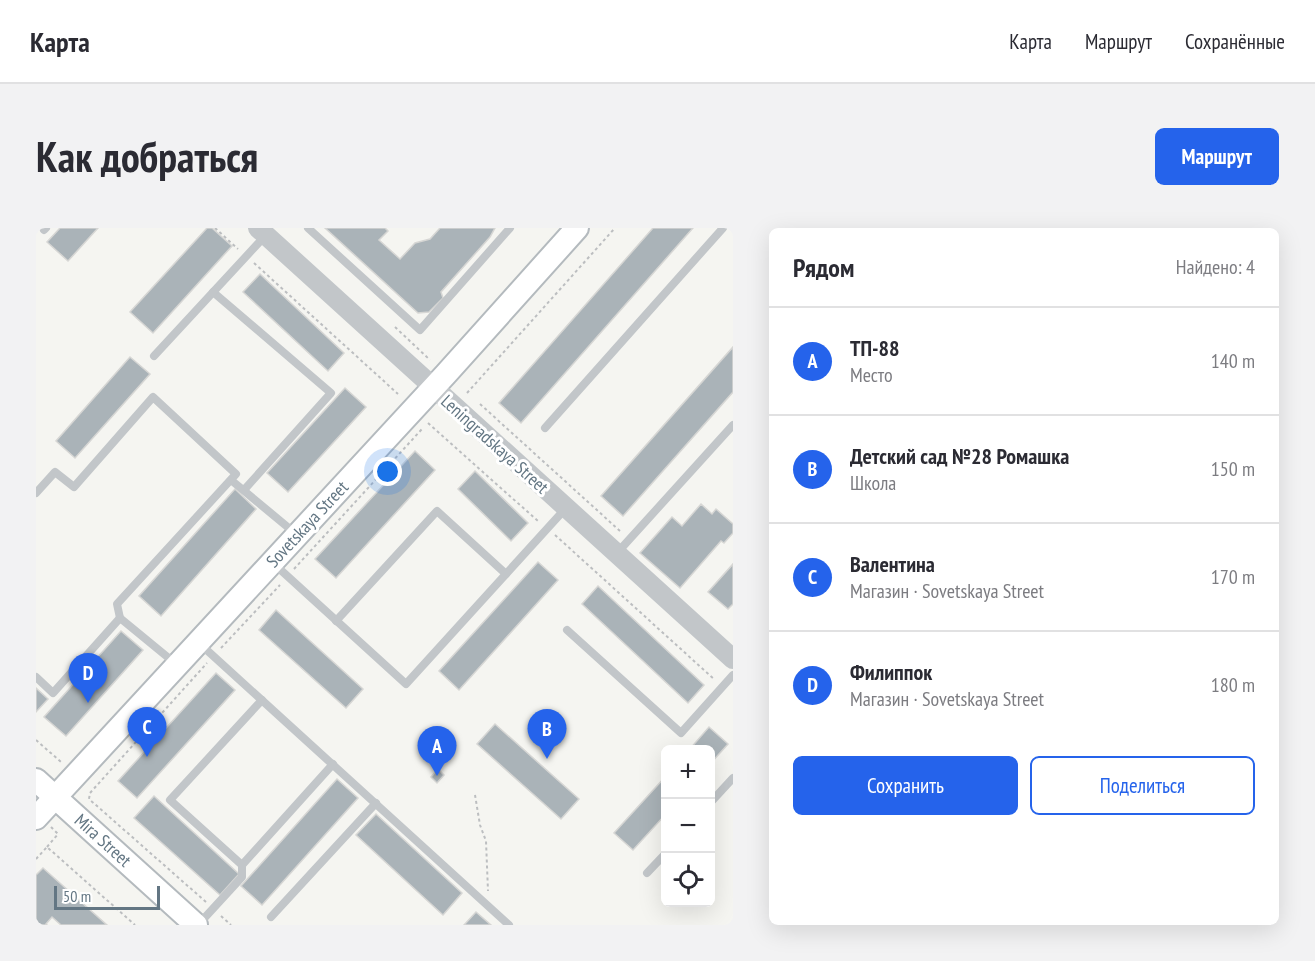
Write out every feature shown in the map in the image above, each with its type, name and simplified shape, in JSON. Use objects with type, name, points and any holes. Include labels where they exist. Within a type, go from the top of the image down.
[{"type":"main road","name":"Sovetskaya Street","points":[[36,818],[433,388],[569,233]]},
{"type":"main road","name":"Mira Street","points":[[36,780],[197,925]]},
{"type":"street","name":"Leningradskaya Street","points":[[262,232],[733,660]]},
{"type":"lane","points":[[308,228],[420,330],[510,228]]},
{"type":"lane","points":[[545,428],[723,228]]},
{"type":"lane","points":[[154,356],[246,257],[262,232]]},
{"type":"lane","points":[[213,292],[332,393],[244,490]]},
{"type":"lane","points":[[36,493],[55,472],[74,487],[153,397],[236,474],[117,604],[120,618],[177,665]]},
{"type":"lane","points":[[617,554],[733,425]]},
{"type":"lane","points":[[231,480],[297,535]]},
{"type":"lane","points":[[272,562],[406,684],[566,508]]},
{"type":"lane","points":[[336,621],[437,511],[506,574]]},
{"type":"lane","points":[[36,677],[53,693],[120,618]]},
{"type":"lane","points":[[567,630],[681,734],[733,675]]},
{"type":"lane","points":[[198,642],[509,925]]},
{"type":"lane","points":[[242,865],[170,800],[262,700]]},
{"type":"lane","points":[[197,925],[242,877],[242,865],[333,764]]},
{"type":"lane","points":[[715,799],[733,778]]},
{"type":"lane","points":[[271,917],[376,803]]},
{"type":"lane","points":[[647,873],[661,858]]},
{"type":"path","points":[[216,228],[398,394]]},
{"type":"path","points":[[467,393],[615,228]]},
{"type":"path","points":[[429,422],[723,687]]},
{"type":"path","points":[[36,740],[62,763]]},
{"type":"path","points":[[475,795],[480,825],[486,841],[489,867],[488,906]]},
{"type":"path","points":[[36,859],[47,847],[135,925]]},
{"type":"building","points":[[60,228],[98,228],[68,261],[47,242]]},
{"type":"building","points":[[207,228],[212,228],[232,246],[153,333],[130,312]]},
{"type":"building","points":[[325,228],[385,228],[388,231],[379,240],[400,259],[415,243],[430,239],[440,228],[495,228],[490,237],[441,292],[443,298],[429,312],[418,313]]},
{"type":"building","points":[[653,228],[693,228],[521,423],[499,403]]},
{"type":"building","points":[[260,274],[344,353],[328,371],[243,292]]},
{"type":"building","points":[[733,347],[733,392],[623,516],[601,496]]},
{"type":"building","points":[[130,357],[150,374],[75,458],[56,441]]},
{"type":"building","points":[[345,388],[366,407],[288,492],[267,473]]},
{"type":"building","points":[[415,451],[435,470],[336,578],[315,559]]},
{"type":"building","points":[[475,471],[528,523],[511,541],[458,489]]},
{"type":"building","points":[[235,489],[256,509],[161,616],[139,596]]},
{"type":"building","points":[[701,504],[712,514],[716,509],[733,524],[733,533],[724,543],[721,541],[680,588],[640,553],[672,517],[682,526]]},
{"type":"building","points":[[538,562],[558,580],[459,690],[439,671]]},
{"type":"building","points":[[733,564],[733,604],[728,609],[708,592]]},
{"type":"building","points":[[598,586],[704,685],[688,703],[582,604]]},
{"type":"building","points":[[276,610],[363,689],[346,708],[259,630]]},
{"type":"building","points":[[121,631],[143,650],[66,736],[44,717]]},
{"type":"building","points":[[216,673],[235,690],[137,798],[118,781]]},
{"type":"building","points":[[36,688],[48,699],[36,712]]},
{"type":"building","points":[[495,724],[579,799],[561,819],[477,744]]},
{"type":"building","points":[[709,727],[728,744],[715,758],[715,745],[693,745]]},
{"type":"building","points":[[438,769],[444,775],[437,783],[431,777]]},
{"type":"building","points":[[337,779],[358,798],[262,905],[241,886]]},
{"type":"building","points":[[661,781],[661,819],[633,850],[614,833]]},
{"type":"building","points":[[154,796],[239,874],[220,895],[134,818]]},
{"type":"building","points":[[376,814],[462,893],[443,915],[356,835]]},
{"type":"building","points":[[43,868],[107,925],[61,925],[52,917],[47,925],[36,925],[36,875]]},
{"type":"building","points":[[476,912],[491,925],[464,925]]},
{"type":"place","name":"Филиппок","points":[[88,703]]},
{"type":"place","name":"Валентина","points":[[147,757]]},
{"type":"place","name":"Детский сад №28 Ромашка","points":[[547,759]]},
{"type":"place","name":"ТП-88","points":[[437,776]]}]
